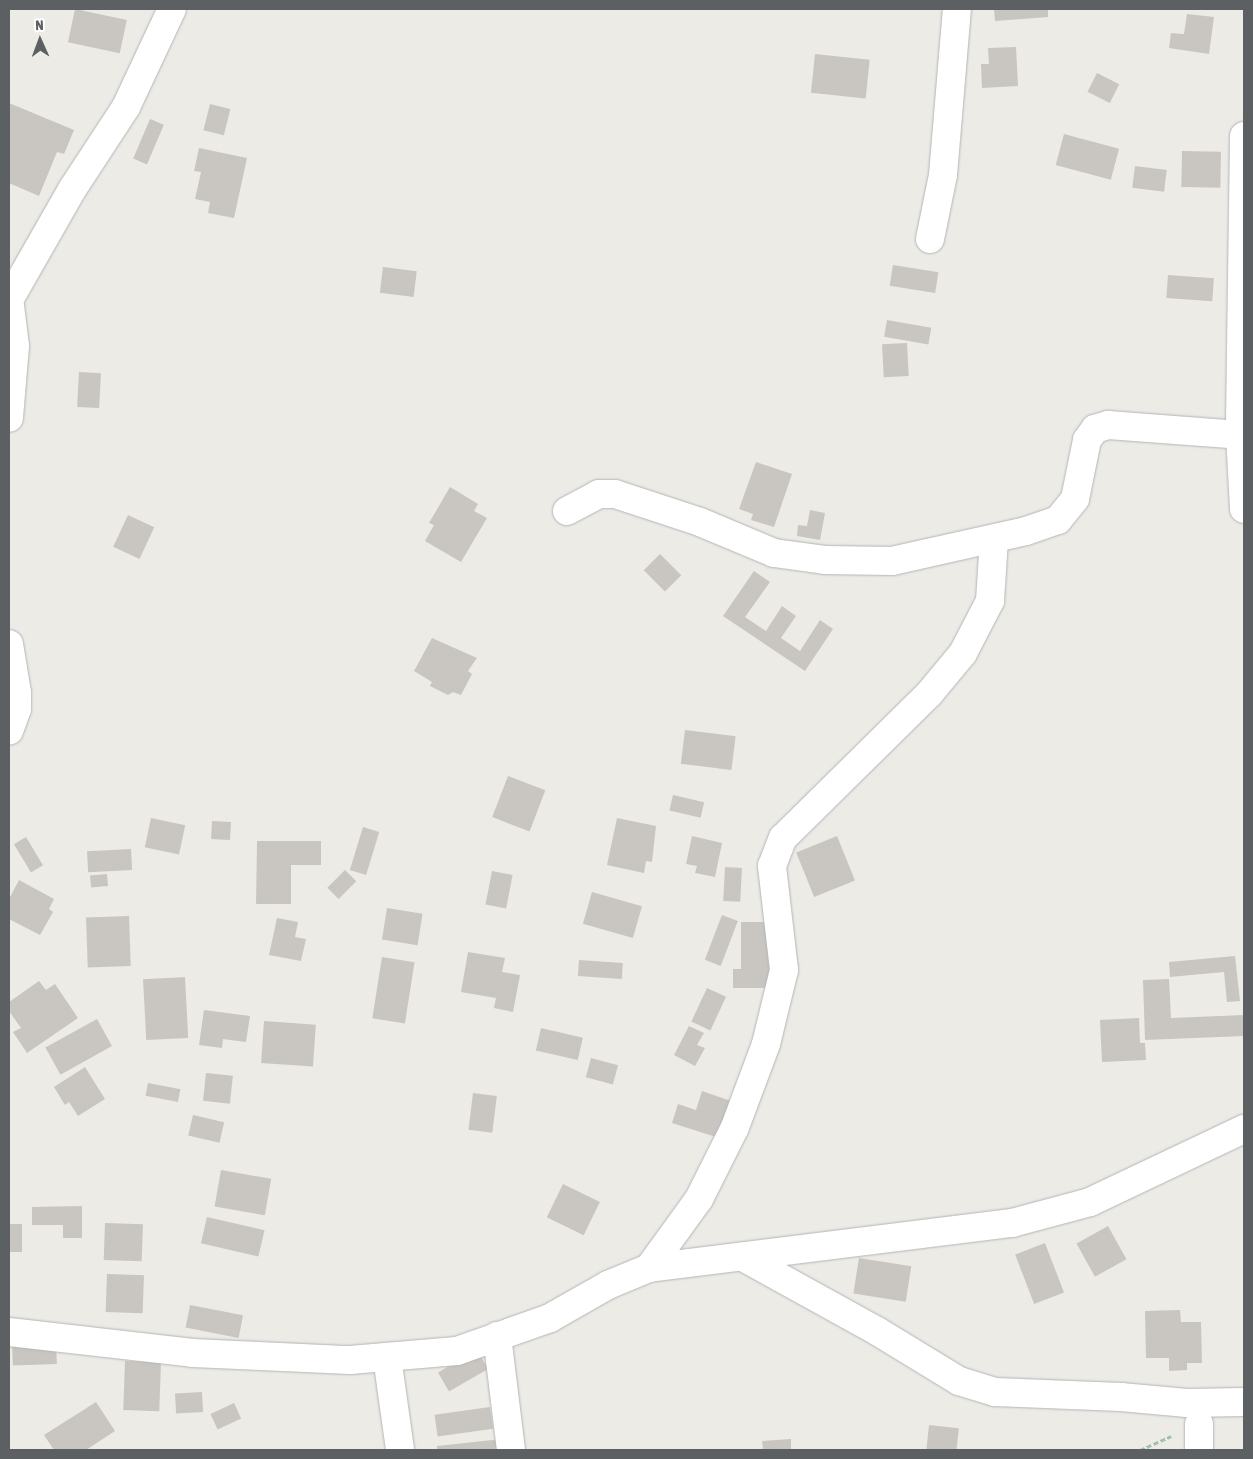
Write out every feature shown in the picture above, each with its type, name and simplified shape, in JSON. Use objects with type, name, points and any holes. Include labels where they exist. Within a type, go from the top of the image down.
[{"type":"street","points":[[9,418],[15,346],[9,299],[73,188],[126,107],[172,9]]},
{"type":"street","points":[[930,239],[943,175],[957,9]]},
{"type":"street","points":[[1244,136],[1240,435],[1244,509]]},
{"type":"street","points":[[566,512],[598,494],[615,494],[700,522],[774,553],[826,560],[892,561],[994,539],[1058,520],[1075,499],[1087,440],[1095,429],[1108,425],[1240,435]]},
{"type":"street","points":[[649,1268],[699,1199],[734,1127],[766,1044],[784,970],[772,866],[783,838],[929,694],[963,653],[990,601],[994,539]]},
{"type":"street","points":[[9,644],[17,693],[16,710],[9,731]]},
{"type":"street","points":[[9,1332],[193,1353],[350,1360],[457,1351],[550,1318],[608,1285],[649,1268],[1012,1223],[1090,1202],[1244,1130]]},
{"type":"street","points":[[743,1257],[876,1331],[959,1381],[995,1392],[1121,1397],[1187,1403],[1244,1402]]},
{"type":"street","points":[[497,1336],[511,1450]]},
{"type":"street","points":[[387,1357],[400,1450]]},
{"type":"building","points":[[75,9],[127,20],[120,53],[68,42]]},
{"type":"building","points":[[994,9],[1048,9],[1048,17],[995,21]]},
{"type":"building","points":[[1187,14],[1214,17],[1209,54],[1169,48],[1171,33],[1184,34]]},
{"type":"building","points":[[1016,47],[1018,86],[982,88],[981,64],[989,64],[988,48]]},
{"type":"building","points":[[815,54],[870,60],[866,99],[811,93]]},
{"type":"building","points":[[1097,73],[1119,84],[1110,103],[1087,92]]},
{"type":"building","points":[[9,103],[74,130],[64,154],[57,152],[39,196],[9,183]]},
{"type":"building","points":[[210,104],[230,109],[224,135],[203,130]]},
{"type":"building","points":[[150,119],[164,125],[147,164],[133,159]]},
{"type":"building","points":[[1064,134],[1119,149],[1111,180],[1056,165]]},
{"type":"building","points":[[199,148],[247,158],[234,218],[208,213],[210,202],[195,199],[201,172],[194,171]]},
{"type":"building","points":[[1182,151],[1221,152],[1220,188],[1181,187]]},
{"type":"building","points":[[1135,166],[1167,170],[1164,192],[1132,188]]},
{"type":"building","points":[[893,265],[938,272],[935,293],[890,286]]},
{"type":"building","points":[[383,267],[417,271],[414,297],[380,293]]},
{"type":"building","points":[[1168,275],[1214,278],[1212,301],[1166,298]]},
{"type":"building","points":[[887,320],[931,328],[928,345],[884,337]]},
{"type":"building","points":[[907,343],[909,376],[884,377],[882,344]]},
{"type":"building","points":[[79,372],[101,373],[99,408],[77,407]]},
{"type":"building","points":[[756,462],[792,474],[774,527],[751,520],[753,514],[739,509]]},
{"type":"building","points":[[450,487],[478,504],[474,511],[487,518],[461,562],[425,541],[434,525],[429,523]]},
{"type":"building","points":[[810,510],[825,513],[820,540],[797,536],[798,525],[807,526]]},
{"type":"building","points":[[128,515],[154,527],[139,559],[113,547]]},
{"type":"building","points":[[660,554],[681,575],[665,591],[644,570]]},
{"type":"building","points":[[754,571],[770,582],[745,617],[766,631],[782,606],[796,616],[781,638],[800,651],[820,620],[833,629],[805,671],[723,616]]},
{"type":"building","points":[[432,638],[477,658],[468,671],[472,674],[461,695],[453,692],[448,695],[430,686],[432,682],[414,671]]},
{"type":"building","points":[[685,730],[736,736],[731,770],[681,764]]},
{"type":"building","points":[[508,776],[545,790],[530,831],[492,817]]},
{"type":"building","points":[[673,795],[704,802],[701,818],[669,811]]},
{"type":"building","points":[[151,818],[185,825],[179,855],[145,847]]},
{"type":"building","points":[[617,818],[656,826],[652,862],[646,861],[644,873],[607,865]]},
{"type":"building","points":[[212,821],[231,822],[230,840],[211,839]]},
{"type":"building","points":[[363,827],[379,832],[366,875],[350,870]]},
{"type":"building","points":[[692,836],[722,843],[715,877],[695,873],[697,866],[686,864]]},
{"type":"building","points":[[837,836],[855,881],[814,897],[796,852]]},
{"type":"building","points":[[26,837],[43,865],[31,872],[14,844]]},
{"type":"building","points":[[257,841],[321,841],[321,865],[291,865],[291,904],[256,904]]},
{"type":"building","points":[[131,849],[132,870],[88,872],[87,851]]},
{"type":"building","points":[[725,867],[742,868],[740,902],[723,901]]},
{"type":"building","points":[[345,870],[356,881],[339,899],[327,888]]},
{"type":"building","points":[[492,871],[513,875],[506,908],[486,904]]},
{"type":"building","points":[[107,874],[108,886],[91,887],[90,875]]},
{"type":"building","points":[[19,880],[54,899],[49,909],[53,912],[40,935],[9,919],[9,899]]},
{"type":"building","points":[[592,892],[642,906],[633,938],[583,924]]},
{"type":"building","points":[[387,908],[423,914],[418,945],[382,940]]},
{"type":"building","points":[[722,915],[738,921],[721,966],[705,960]]},
{"type":"building","points":[[129,916],[131,966],[88,967],[86,918]]},
{"type":"building","points":[[277,918],[298,922],[295,937],[306,939],[301,961],[269,955]]},
{"type":"building","points":[[741,922],[773,922],[773,988],[733,988],[733,969],[741,969]]},
{"type":"building","points":[[468,952],[505,958],[502,972],[520,975],[513,1012],[494,1008],[496,998],[461,992]]},
{"type":"building","points":[[1235,956],[1240,1001],[1227,1002],[1224,972],[1170,977],[1169,962]]},
{"type":"building","points":[[382,957],[415,962],[405,1023],[372,1018]]},
{"type":"building","points":[[579,960],[623,963],[622,979],[578,976]]},
{"type":"building","points":[[185,977],[188,1038],[146,1040],[143,979]]},
{"type":"building","points":[[1169,979],[1171,1018],[1244,1015],[1244,1036],[1145,1040],[1143,980]]},
{"type":"building","points":[[39,981],[46,990],[55,984],[78,1018],[27,1053],[13,1032],[21,1028],[9,1011],[9,1002]]},
{"type":"building","points":[[707,988],[726,997],[710,1030],[691,1022]]},
{"type":"building","points":[[204,1010],[250,1016],[246,1042],[223,1039],[222,1048],[199,1045]]},
{"type":"building","points":[[1139,1018],[1140,1043],[1145,1043],[1146,1060],[1102,1062],[1100,1020]]},
{"type":"building","points":[[97,1019],[112,1046],[60,1075],[45,1048]]},
{"type":"building","points":[[264,1021],[316,1025],[313,1067],[261,1063]]},
{"type":"building","points":[[689,1026],[704,1033],[697,1045],[705,1048],[695,1066],[674,1055]]},
{"type":"building","points":[[541,1028],[583,1038],[578,1060],[536,1050]]},
{"type":"building","points":[[591,1058],[618,1065],[613,1085],[586,1077]]},
{"type":"building","points":[[85,1067],[105,1099],[78,1116],[69,1102],[65,1105],[54,1087]]},
{"type":"building","points":[[206,1073],[233,1076],[230,1104],[203,1101]]},
{"type":"building","points":[[148,1083],[180,1089],[178,1102],[146,1096]]},
{"type":"building","points":[[702,1091],[731,1101],[719,1138],[672,1123],[678,1104],[696,1110]]},
{"type":"building","points":[[473,1093],[497,1096],[492,1133],[468,1130]]},
{"type":"building","points":[[193,1115],[224,1122],[219,1143],[188,1135]]},
{"type":"building","points":[[221,1170],[271,1179],[265,1215],[215,1206]]},
{"type":"building","points":[[563,1184],[600,1202],[584,1235],[547,1217]]},
{"type":"building","points":[[82,1206],[82,1238],[63,1238],[63,1225],[32,1225],[32,1207]]},
{"type":"building","points":[[207,1217],[264,1230],[258,1257],[201,1243]]},
{"type":"building","points":[[105,1223],[143,1224],[142,1261],[104,1260]]},
{"type":"building","points":[[9,1224],[22,1224],[22,1252],[9,1252]]},
{"type":"building","points":[[1108,1226],[1126,1259],[1095,1277],[1077,1243]]},
{"type":"building","points":[[1045,1243],[1064,1292],[1034,1304],[1015,1254]]},
{"type":"building","points":[[859,1258],[911,1266],[906,1302],[853,1294]]},
{"type":"building","points":[[107,1274],[144,1275],[143,1313],[106,1312]]},
{"type":"building","points":[[190,1305],[243,1315],[239,1338],[186,1328]]},
{"type":"building","points":[[1180,1310],[1181,1322],[1201,1322],[1202,1363],[1187,1363],[1187,1370],[1169,1371],[1169,1358],[1146,1358],[1145,1311]]},
{"type":"building","points":[[56,1341],[57,1364],[13,1366],[12,1343]]},
{"type":"building","points":[[477,1350],[488,1369],[449,1392],[438,1372]]},
{"type":"building","points":[[125,1361],[161,1362],[159,1411],[123,1410]]},
{"type":"building","points":[[202,1392],[203,1412],[176,1413],[175,1393]]},
{"type":"building","points":[[96,1402],[115,1431],[86,1450],[54,1450],[44,1435]]},
{"type":"building","points":[[234,1403],[241,1418],[218,1429],[210,1414]]},
{"type":"building","points":[[490,1407],[493,1429],[438,1437],[435,1415]]},
{"type":"building","points":[[929,1425],[959,1428],[957,1450],[926,1450]]},
{"type":"building","points":[[502,1439],[503,1450],[437,1450],[437,1446]]},
{"type":"building","points":[[791,1439],[791,1450],[763,1450],[762,1441]]}]
